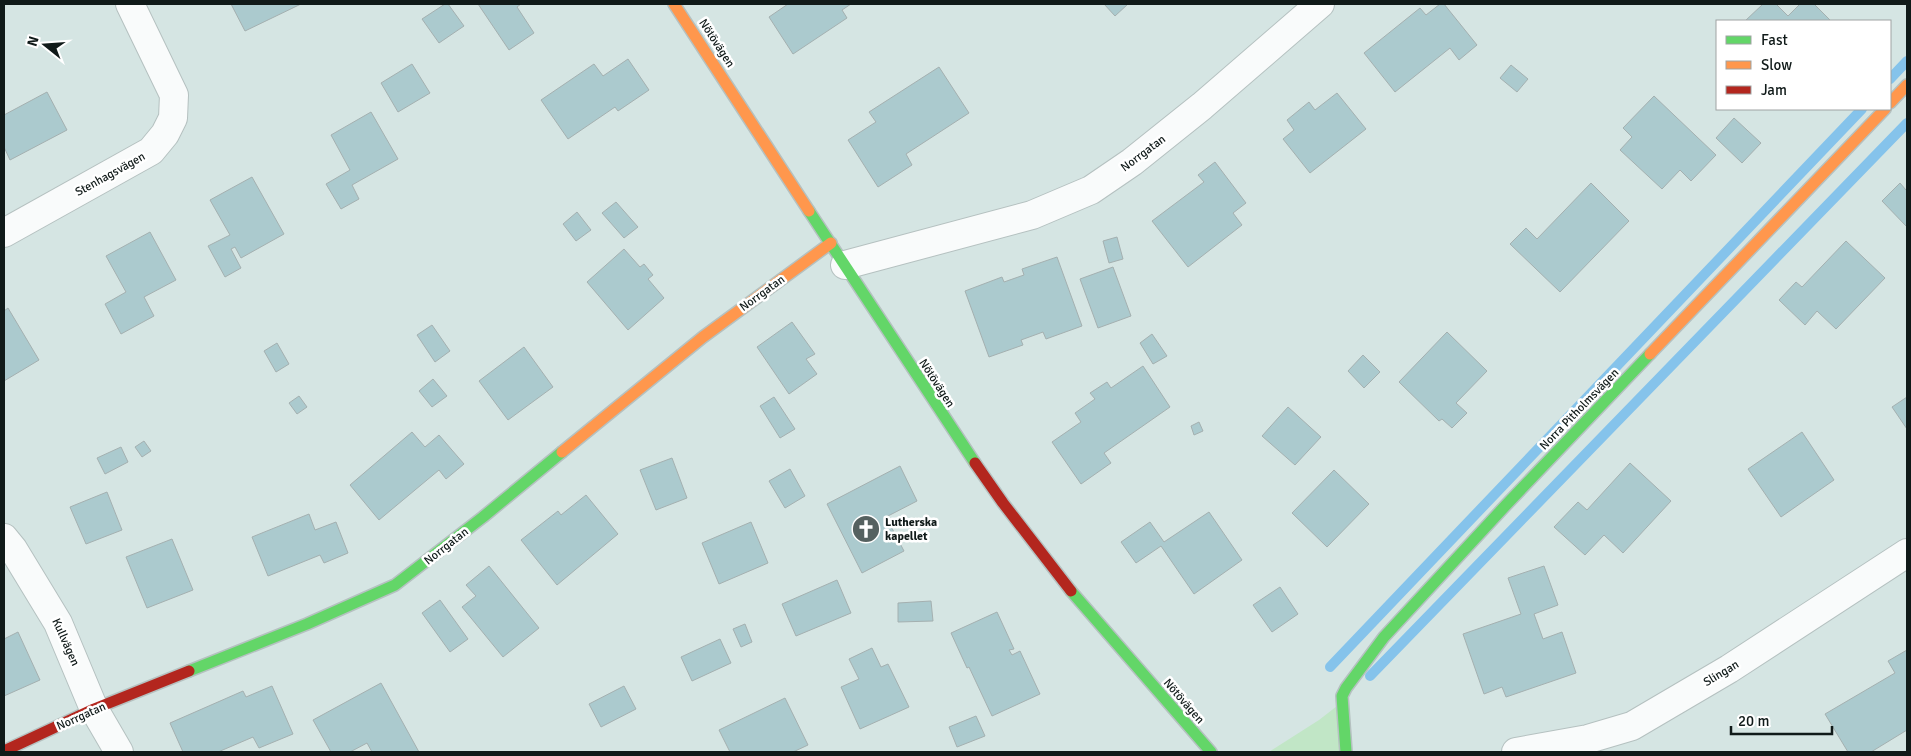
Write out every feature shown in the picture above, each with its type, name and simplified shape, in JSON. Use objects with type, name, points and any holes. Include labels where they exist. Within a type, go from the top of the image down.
[{"type":"street","name":"Stenhagsvägen","points":[[4,233],[151,151],[166,134],[173,118],[174,95],[130,4]]},
{"type":"street","name":"Nötövägen","points":[[674,4],[948,426],[1003,503],[1058,576],[1210,752]]},
{"type":"street","name":"Norrgatan","points":[[4,752],[94,709],[306,624],[395,586],[484,517],[703,337],[838,254],[1032,215],[1092,190],[1132,162],[1202,106],[1320,4]]},
{"type":"street","points":[[1891,102],[1907,85]]},
{"type":"street","name":"Norra Pitholmsvägen","points":[[1346,752],[1342,696],[1384,636],[1883,110]]},
{"type":"street","name":"Kullvägen","points":[[4,538],[13,549],[58,623],[94,709],[118,752]]},
{"type":"street","name":"Slingan","points":[[1516,752],[1588,739],[1632,726],[1730,669],[1907,553]]},
{"type":"green space","points":[[1337,706],[1343,752],[1269,752],[1319,720]]},
{"type":"building","points":[[231,4],[301,4],[245,31]]},
{"type":"building","points":[[448,4],[464,26],[439,43],[422,19]]},
{"type":"building","points":[[478,4],[521,4],[517,7],[534,33],[509,50]]},
{"type":"building","points":[[788,4],[851,4],[842,10],[847,18],[793,54],[769,17]]},
{"type":"building","points":[[1104,4],[1128,4],[1115,16]]},
{"type":"building","points":[[1440,4],[1444,4],[1477,45],[1459,60],[1450,48],[1395,92],[1364,53],[1420,8],[1426,15]]},
{"type":"building","points":[[1763,4],[1776,4],[1788,16],[1800,4],[1814,4],[1830,20],[1746,20]]},
{"type":"building","points":[[628,59],[649,90],[618,111],[615,107],[568,139],[541,100],[594,64],[603,76]]},
{"type":"building","points":[[412,64],[430,93],[398,112],[381,83]]},
{"type":"building","points":[[1511,65],[1528,79],[1517,92],[1500,78]]},
{"type":"building","points":[[939,67],[969,113],[906,154],[912,165],[878,187],[848,140],[876,122],[869,112]]},
{"type":"building","points":[[47,92],[67,130],[10,160],[4,147],[4,115]]},
{"type":"building","points":[[1337,93],[1366,129],[1310,173],[1283,139],[1294,130],[1287,120],[1309,102],[1315,110]]},
{"type":"building","points":[[1654,96],[1716,155],[1691,181],[1680,170],[1662,189],[1620,150],[1632,137],[1623,128]]},
{"type":"building","points":[[371,112],[398,159],[352,185],[359,199],[341,209],[326,184],[350,170],[331,135]]},
{"type":"building","points":[[1734,118],[1761,143],[1742,163],[1716,138]]},
{"type":"building","points":[[1215,162],[1246,203],[1233,213],[1242,225],[1188,267],[1152,221],[1204,182],[1198,175]]},
{"type":"building","points":[[252,177],[284,234],[241,258],[235,247],[231,249],[241,268],[225,277],[208,246],[230,235],[210,200]]},
{"type":"building","points":[[1591,183],[1629,221],[1560,292],[1510,244],[1526,228],[1537,239]]},
{"type":"building","points":[[1900,183],[1906,190],[1907,188],[1907,227],[1882,201]]},
{"type":"building","points":[[616,202],[638,227],[624,238],[602,213]]},
{"type":"building","points":[[577,212],[591,230],[576,241],[563,224]]},
{"type":"building","points":[[150,232],[176,280],[144,297],[154,316],[121,334],[105,304],[126,292],[106,256]]},
{"type":"building","points":[[1117,237],[1123,259],[1109,263],[1103,241]]},
{"type":"building","points":[[1846,241],[1885,278],[1836,329],[1817,311],[1805,325],[1779,300],[1796,282],[1802,287]]},
{"type":"building","points":[[624,249],[640,267],[644,264],[653,275],[648,279],[664,298],[628,330],[587,282]]},
{"type":"building","points":[[1057,257],[1082,326],[1046,339],[1043,332],[1021,340],[1023,345],[989,357],[965,291],[1002,277],[1004,282],[1024,275],[1022,269]]},
{"type":"building","points":[[1113,267],[1131,316],[1098,328],[1080,279]]},
{"type":"building","points":[[8,308],[39,360],[4,381],[4,311]]},
{"type":"building","points":[[792,322],[815,354],[806,359],[817,374],[789,394],[757,347]]},
{"type":"building","points":[[432,325],[450,351],[435,362],[417,335]]},
{"type":"building","points":[[1447,332],[1487,371],[1456,403],[1467,413],[1452,428],[1442,419],[1439,421],[1399,382]]},
{"type":"building","points":[[1152,334],[1167,356],[1153,364],[1140,343]]},
{"type":"building","points":[[277,343],[289,364],[276,372],[264,351]]},
{"type":"building","points":[[524,347],[553,387],[508,420],[479,381]]},
{"type":"building","points":[[1363,355],[1380,372],[1364,388],[1348,371]]},
{"type":"building","points":[[1143,366],[1170,407],[1104,453],[1111,463],[1081,484],[1052,442],[1081,422],[1075,413],[1095,399],[1090,393],[1107,382],[1111,388]]},
{"type":"building","points":[[433,379],[447,396],[432,407],[419,391]]},
{"type":"building","points":[[299,396],[307,407],[297,414],[289,403]]},
{"type":"building","points":[[774,397],[795,429],[780,438],[760,406]]},
{"type":"building","points":[[1907,397],[1907,429],[1892,407]]},
{"type":"building","points":[[1288,407],[1321,437],[1295,465],[1262,436]]},
{"type":"building","points":[[1199,422],[1203,431],[1194,435],[1191,426]]},
{"type":"building","points":[[412,432],[425,447],[439,435],[464,464],[446,479],[439,470],[379,520],[350,485]]},
{"type":"building","points":[[1802,432],[1834,480],[1781,517],[1748,469]]},
{"type":"building","points":[[144,441],[151,451],[142,457],[135,447]]},
{"type":"building","points":[[121,447],[128,462],[105,474],[97,458]]},
{"type":"building","points":[[672,458],[687,498],[656,510],[640,470]]},
{"type":"building","points":[[1630,463],[1671,501],[1623,553],[1604,535],[1585,555],[1554,527],[1578,502],[1587,510]]},
{"type":"building","name":"Lutherska kapellet","points":[[900,466],[917,501],[886,517],[904,551],[862,573],[827,504]]},
{"type":"building","points":[[790,469],[805,496],[785,508],[769,481]]},
{"type":"building","points":[[1334,470],[1369,504],[1327,547],[1292,513]]},
{"type":"building","points":[[107,492],[122,530],[86,544],[70,507]]},
{"type":"building","points":[[586,495],[618,534],[557,585],[521,540],[558,511],[561,515]]},
{"type":"building","points":[[1209,512],[1242,560],[1194,594],[1161,546],[1136,563],[1121,542],[1150,522],[1164,542]]},
{"type":"building","points":[[309,514],[315,530],[336,522],[348,553],[324,563],[320,555],[268,576],[252,537]]},
{"type":"building","points":[[751,522],[768,563],[719,584],[702,543]]},
{"type":"building","points":[[172,539],[193,590],[147,608],[126,557]]},
{"type":"building","points":[[489,566],[539,628],[503,657],[462,607],[476,596],[466,585]]},
{"type":"building","points":[[1544,566],[1558,605],[1534,614],[1543,639],[1562,632],[1576,673],[1506,697],[1502,687],[1484,694],[1463,634],[1521,614],[1508,578]]},
{"type":"building","points":[[837,580],[851,613],[796,636],[782,604]]},
{"type":"building","points":[[1280,587],[1298,614],[1272,632],[1253,605]]},
{"type":"building","points":[[440,600],[468,639],[450,652],[422,613]]},
{"type":"building","points":[[931,601],[933,621],[898,622],[898,603]]},
{"type":"building","points":[[997,612],[1014,649],[1009,650],[1012,655],[1020,651],[1040,694],[992,716],[951,633]]},
{"type":"building","points":[[745,624],[752,642],[741,647],[733,629]]},
{"type":"building","points":[[18,632],[40,680],[4,696],[4,639]]},
{"type":"building","points":[[720,639],[731,663],[692,681],[681,657]]},
{"type":"building","points":[[872,648],[881,667],[888,664],[909,707],[860,729],[841,687],[859,679],[849,659]]},
{"type":"building","points":[[1907,650],[1907,730],[1871,752],[1848,752],[1825,714],[1895,673],[1888,661]]},
{"type":"building","points":[[381,683],[419,752],[372,752],[367,743],[350,752],[331,752],[313,720]]},
{"type":"building","points":[[272,686],[293,734],[259,748],[253,737],[218,752],[183,752],[170,723],[243,691],[246,697]]},
{"type":"building","points":[[624,686],[636,709],[601,727],[589,704]]},
{"type":"building","points":[[785,698],[808,745],[793,752],[730,752],[719,730]]},
{"type":"building","points":[[976,716],[985,736],[957,747],[949,727]]},
{"type":"waterway","points":[[1891,78],[1907,61]]},
{"type":"waterway","points":[[1330,667],[1861,110]]},
{"type":"waterway","points":[[1370,676],[1907,123]]},
{"type":"traffic: fast","points":[[809,211],[975,463]]},
{"type":"traffic: fast","points":[[1346,752],[1342,696],[1384,637],[1506,505],[1650,354]]},
{"type":"traffic: fast","points":[[189,671],[307,624],[395,585],[483,517],[562,452]]},
{"type":"traffic: fast","points":[[1071,591],[1211,752]]},
{"type":"traffic: slow","points":[[674,4],[809,211]]},
{"type":"traffic: slow","points":[[1891,102],[1907,85]]},
{"type":"traffic: slow","points":[[1650,354],[1884,110]]},
{"type":"traffic: slow","points":[[562,452],[703,337],[831,243]]},
{"type":"traffic: jam","points":[[975,463],[1003,503],[1071,591]]},
{"type":"traffic: jam","points":[[4,751],[94,709],[189,671]]},
{"type":"place","name":"Lutherska kapellet","points":[[866,529]]}]
